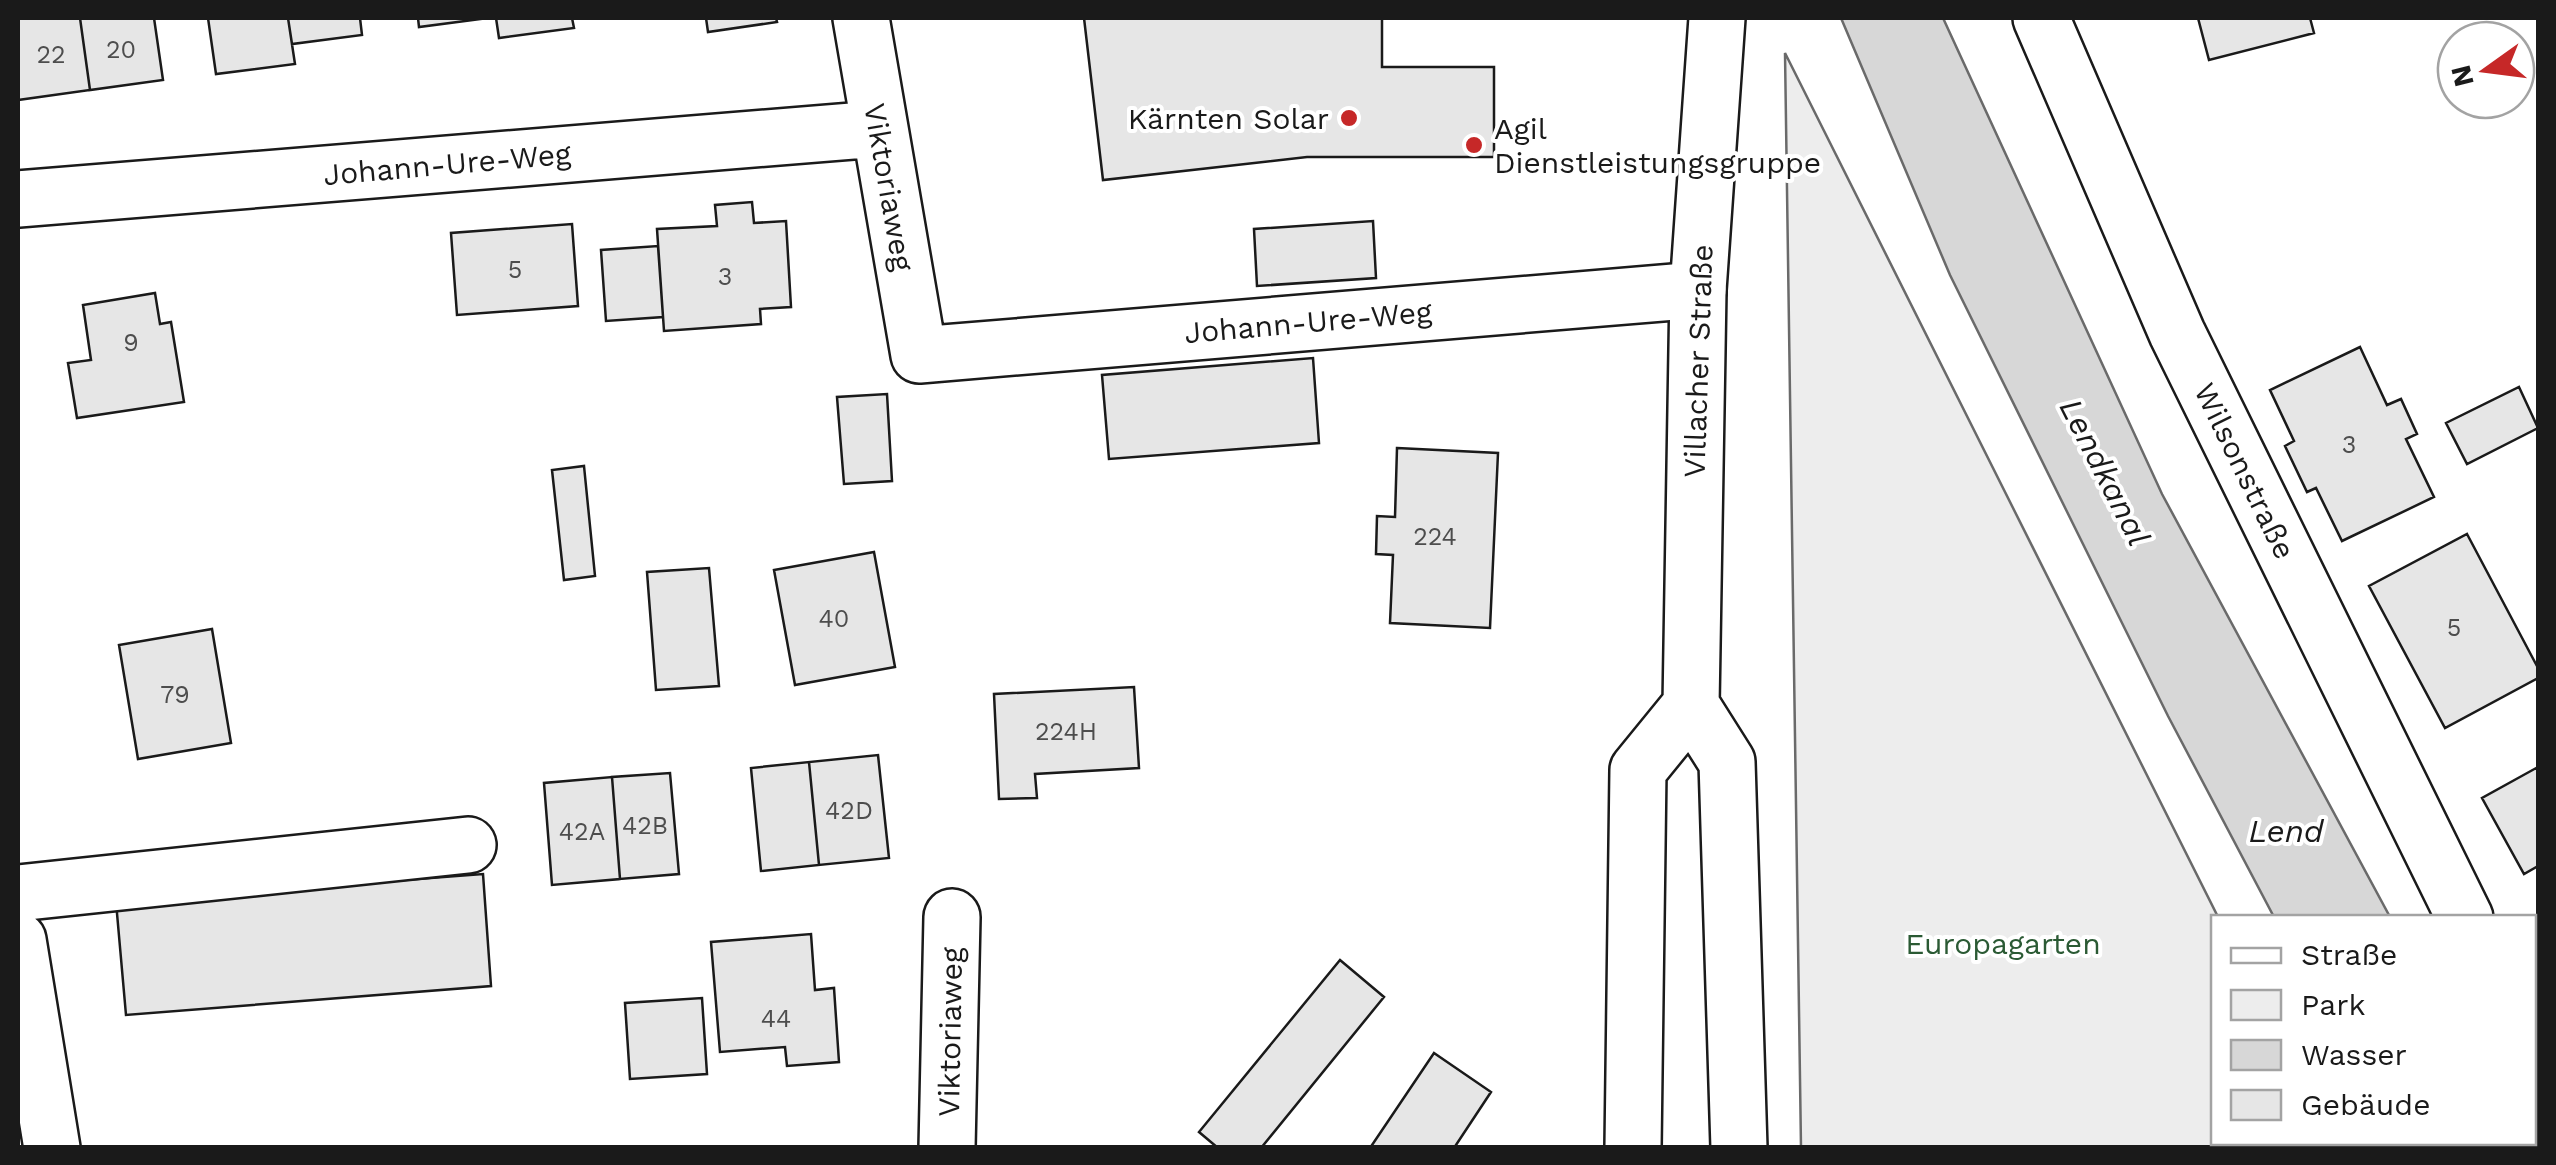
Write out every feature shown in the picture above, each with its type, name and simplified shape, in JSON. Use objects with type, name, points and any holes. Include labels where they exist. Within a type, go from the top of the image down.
[{"type":"street","name":"Viktoriaweg","points":[[861,18],[919,355]]},
{"type":"street","name":"Villacher Straße","points":[[1691,705],[1698,290],[1717,18]]},
{"type":"street","name":"Wilsonstraße","points":[[2041,18],[2176,333],[2464,915]]},
{"type":"street","name":"Johann-Ure-Weg","points":[[18,200],[878,129]]},
{"type":"street","name":"Johann-Ure-Weg","points":[[919,355],[1698,290]]},
{"type":"street","points":[[1633,1148],[1638,770],[1691,705],[1728,762],[1739,1148]]},
{"type":"street","points":[[18,893],[468,845]]},
{"type":"street","name":"Viktoriaweg","points":[[947,1148],[952,917]]},
{"type":"street","points":[[18,940],[52,1148]]},
{"type":"green space","name":"Europagarten","points":[[1785,53],[2217,915],[2211,915],[2211,1145],[2333,1147],[1801,1147]]},
{"type":"water","name":"Lend","points":[[1841,18],[1943,18],[2162,494],[2389,915],[2273,915],[2168,716],[1950,275]]},
{"type":"water","points":[[2394,1145],[2513,1147],[2396,1148]]},
{"type":"building","points":[[18,18],[80,18],[90,90],[18,100]]},
{"type":"building","points":[[80,18],[154,18],[163,80],[90,90]]},
{"type":"building","points":[[208,18],[288,18],[295,64],[216,74]]},
{"type":"building","points":[[288,18],[360,18],[362,35],[292,44]]},
{"type":"building","points":[[418,18],[488,18],[419,27]]},
{"type":"building","points":[[496,18],[572,18],[574,28],[499,38]]},
{"type":"building","points":[[706,18],[776,18],[777,22],[708,32]]},
{"type":"building","points":[[1084,18],[1382,18],[1382,67],[1494,67],[1494,157],[1307,157],[1103,180]]},
{"type":"building","points":[[2198,18],[2310,18],[2314,33],[2209,60]]},
{"type":"building","points":[[752,202],[754,223],[786,221],[791,307],[760,309],[761,324],[664,331],[657,229],[717,226],[715,205]]},
{"type":"building","points":[[1373,221],[1376,278],[1257,286],[1254,229]]},
{"type":"building","points":[[572,224],[578,306],[457,315],[451,233]]},
{"type":"building","points":[[658,246],[663,317],[606,321],[601,250]]},
{"type":"building","points":[[155,293],[160,324],[171,322],[184,402],[77,418],[68,363],[91,360],[83,305]]},
{"type":"building","points":[[2360,347],[2387,405],[2401,399],[2417,434],[2406,439],[2434,497],[2342,541],[2316,488],[2307,492],[2285,446],[2294,441],[2270,390]]},
{"type":"building","points":[[1313,358],[1319,443],[1109,459],[1102,375]]},
{"type":"building","points":[[2519,387],[2538,428],[2467,464],[2446,423]]},
{"type":"building","points":[[887,394],[892,481],[844,484],[837,397]]},
{"type":"building","points":[[1397,448],[1498,453],[1490,628],[1390,623],[1393,555],[1376,554],[1377,516],[1395,517]]},
{"type":"building","points":[[584,466],[595,576],[564,580],[552,470]]},
{"type":"building","points":[[2467,534],[2538,668],[2538,678],[2445,728],[2369,586]]},
{"type":"building","points":[[874,552],[895,667],[795,685],[774,570]]},
{"type":"building","points":[[709,568],[719,686],[656,690],[647,572]]},
{"type":"building","points":[[212,629],[231,743],[138,759],[119,645]]},
{"type":"building","points":[[1134,687],[1139,768],[1035,774],[1037,798],[999,799],[994,694]]},
{"type":"building","points":[[878,755],[889,858],[819,865],[809,762]]},
{"type":"building","points":[[809,762],[819,865],[761,871],[751,768]]},
{"type":"building","points":[[2538,767],[2538,866],[2524,874],[2482,798]]},
{"type":"building","points":[[670,773],[679,874],[620,879],[612,777]]},
{"type":"building","points":[[612,777],[620,879],[552,885],[544,783]]},
{"type":"building","points":[[483,874],[491,986],[126,1015],[116,902]]},
{"type":"building","points":[[811,934],[815,990],[834,988],[839,1062],[787,1066],[785,1047],[720,1052],[711,942]]},
{"type":"building","points":[[1340,960],[1384,997],[1261,1148],[1218,1148],[1199,1132]]},
{"type":"building","points":[[702,998],[707,1074],[630,1079],[625,1003]]},
{"type":"building","points":[[1434,1053],[1491,1092],[1454,1148],[1370,1148]]},
{"type":"place","name":"Kärnten Solar","points":[[1349,118]]},
{"type":"place","name":"Agil Dienstleistungsgruppe","points":[[1474,145]]},
{"type":"water label","name":"Lendkanal","points":[[2105,472]]}]
